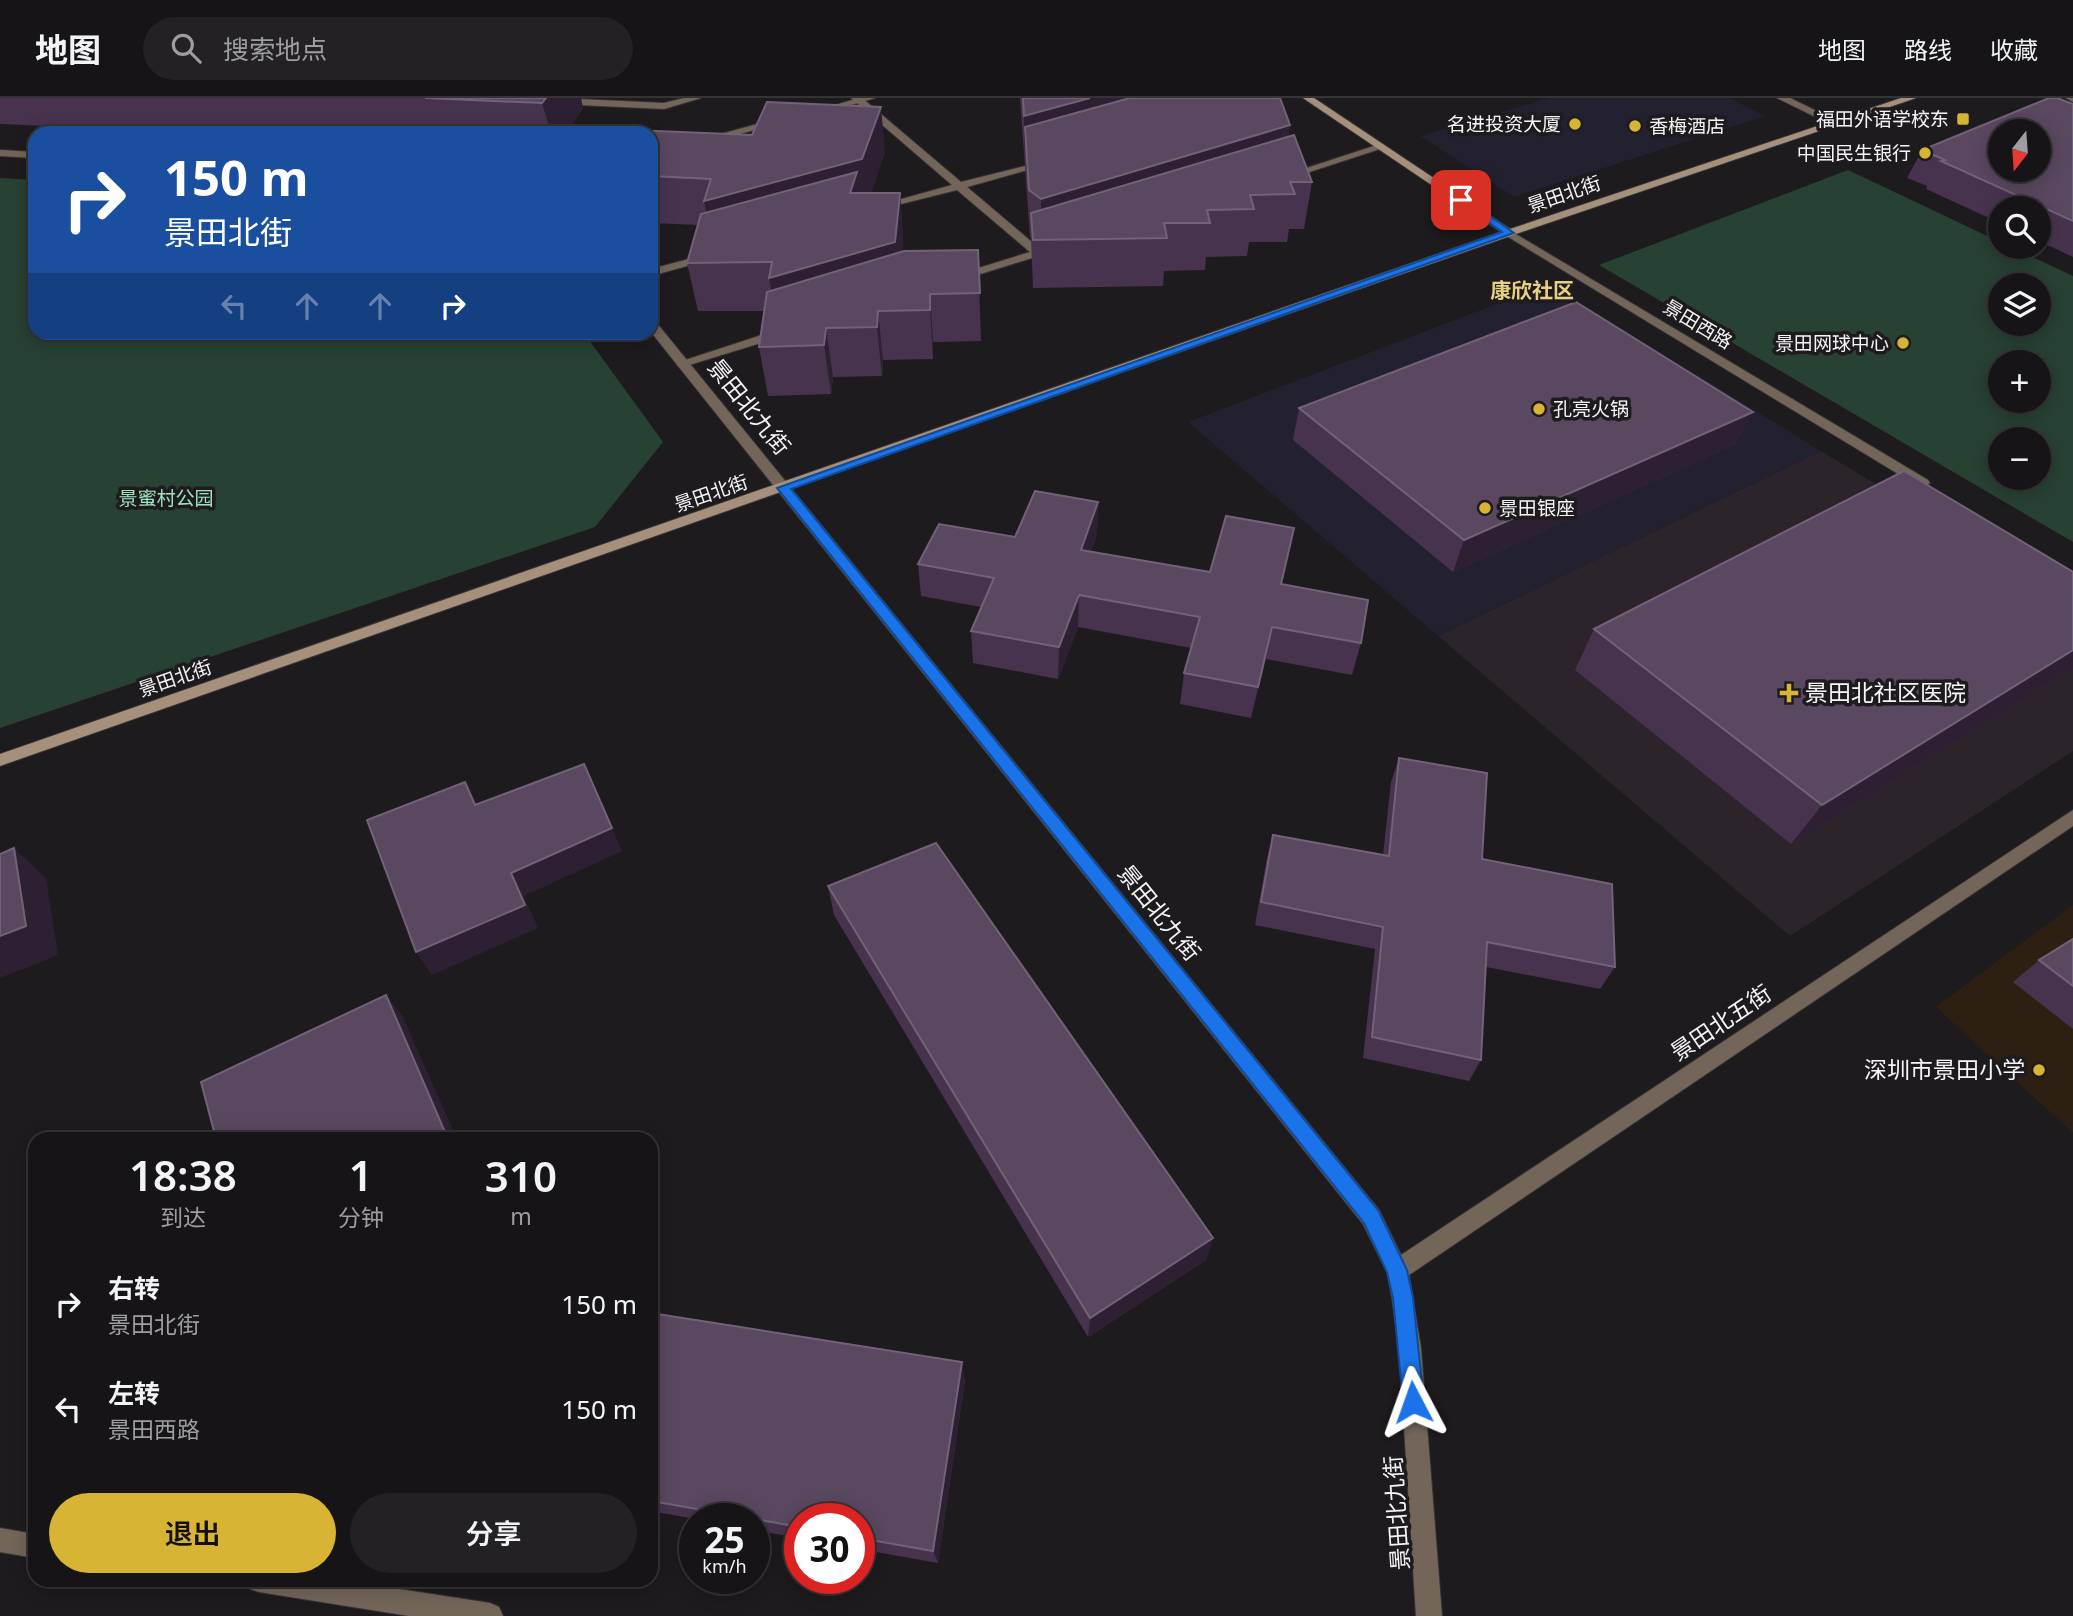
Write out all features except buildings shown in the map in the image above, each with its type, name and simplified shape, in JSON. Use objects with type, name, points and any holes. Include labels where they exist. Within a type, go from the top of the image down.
[{"type":"street","points":[[541,100],[664,106],[696,98]]},
{"type":"street","name":"景田西路","points":[[1308,98],[1509,233],[1930,487]]},
{"type":"street","points":[[1783,98],[1836,123]]},
{"type":"street","points":[[1807,98],[1850,118]]},
{"type":"street","name":"景田北街","points":[[0,760],[1509,233],[1911,98]]},
{"type":"street","points":[[807,114],[862,99],[1038,253]]},
{"type":"street","points":[[690,143],[794,117]]},
{"type":"street","points":[[1276,180],[1381,147]]},
{"type":"street","points":[[0,153],[28,155]]},
{"type":"street","points":[[865,213],[1063,157]]},
{"type":"street","points":[[946,282],[1065,245]]},
{"type":"street","points":[[658,271],[718,254]]},
{"type":"street","points":[[682,363],[800,327]]},
{"type":"street","name":"景田北九街","points":[[658,333],[1371,1217],[1397,1270],[1410,1348],[1429,1616]]},
{"type":"street","name":"景田北五街","points":[[1397,1270],[2073,817]]},
{"type":"street","points":[[0,1540],[28,1545]]},
{"type":"street","points":[[304,1587],[490,1616]]},
{"type":"shaded area","name":"名进投资大厦","points":[[1549,98],[1729,98],[1765,116],[1514,197],[1420,136]]},
{"type":"shaded area","name":"景田银座","points":[[1549,284],[1821,451],[1438,636],[1188,422]]},
{"type":"shaded area","name":"景田北社区医院","points":[[1821,451],[2073,604],[2073,751],[1790,936],[1438,636]]},
{"type":"shaded area","name":"深圳市景田小学","points":[[2073,905],[2073,1133],[1936,1007]]},
{"type":"green space","name":"景田网球中心","points":[[1848,170],[1988,236],[1988,259],[2037,259],[2073,276],[2073,542],[1599,265]]},
{"type":"green space","name":"景蜜村公园","points":[[0,178],[28,180],[28,340],[589,340],[663,442],[595,527],[0,728]]},
{"type":"place","name":"福田外语学校东","points":[[1963,119]]},
{"type":"place","name":"名进投资大厦","points":[[1575,124]]},
{"type":"place","name":"香梅酒店","points":[[1635,126]]},
{"type":"place","name":"中国民生银行","points":[[1925,153]]},
{"type":"place","name":"景田网球中心","points":[[1903,343]]},
{"type":"place","name":"孔亮火锅","points":[[1539,409]]},
{"type":"place","name":"景田银座","points":[[1485,508]]},
{"type":"place","name":"景田北社区医院","points":[[1789,693]]},
{"type":"place","name":"深圳市景田小学","points":[[2039,1070]]},
{"type":"district","name":"康欣社区","points":[[1532,291]]},
{"type":"route","points":[[1413,1402],[1410,1348],[1397,1270],[1371,1217],[783,488],[1509,233],[1461,200]]}]
